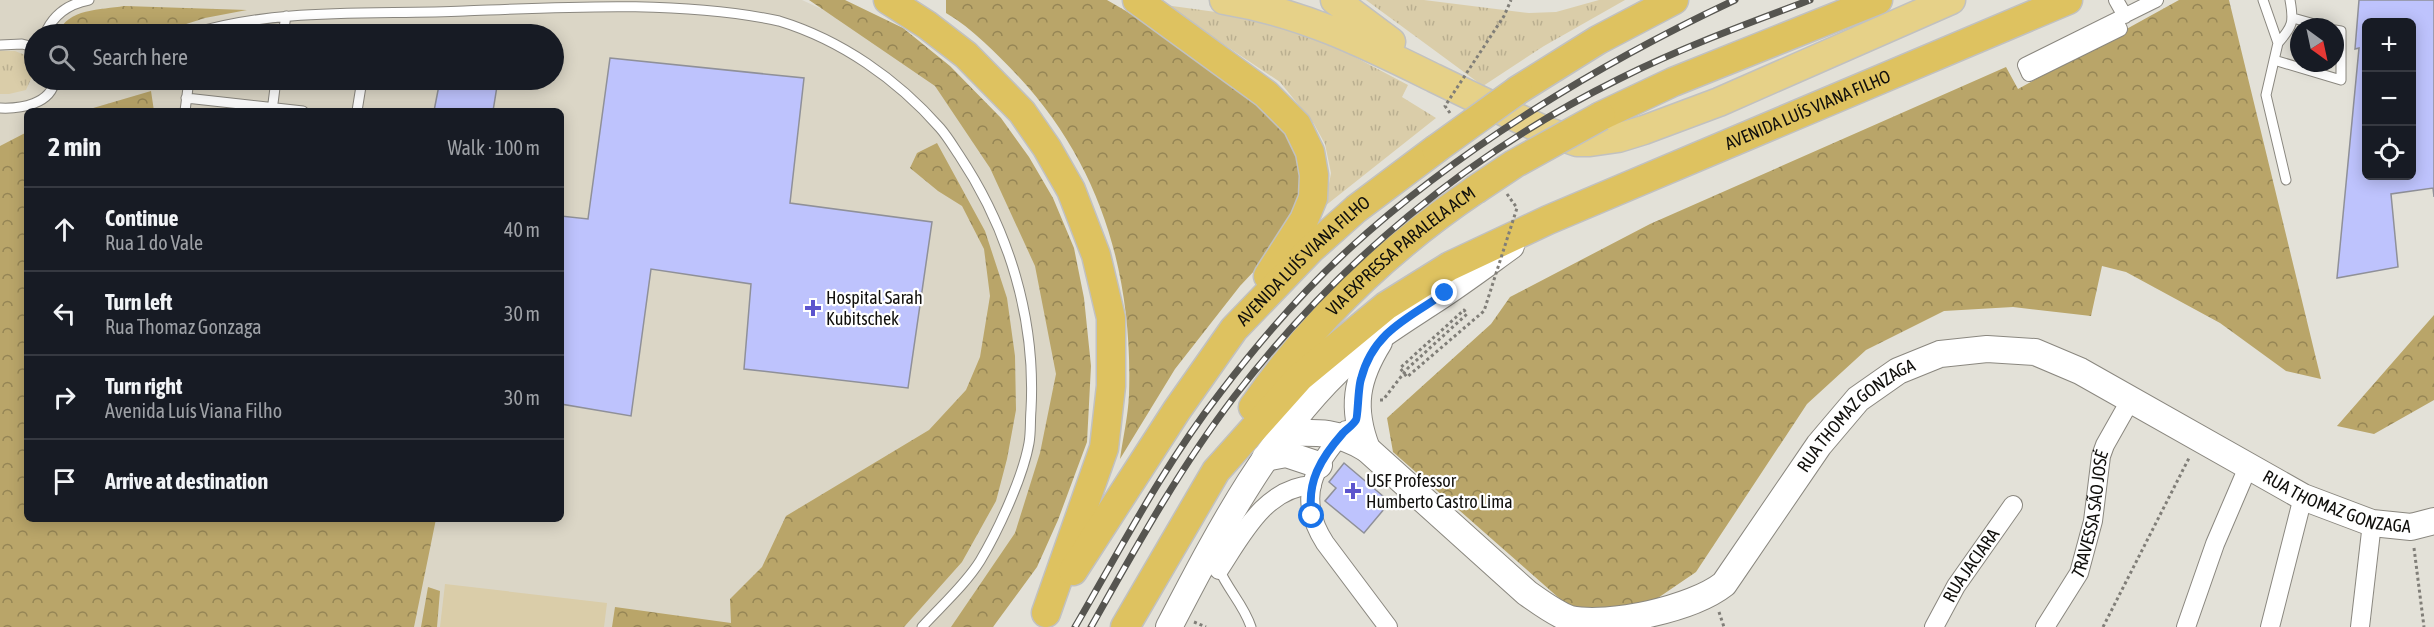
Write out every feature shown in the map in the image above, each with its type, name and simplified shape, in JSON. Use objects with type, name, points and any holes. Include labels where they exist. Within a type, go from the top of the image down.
[{"type":"highway","points":[[888,0],[927,25],[966,56],[1022,112],[1047,148],[1071,190],[1096,255],[1111,318],[1111,386],[1104,448],[1042,620]]},
{"type":"highway","points":[[1137,0],[1266,94],[1297,125],[1310,152],[1314,175],[1313,198],[1304,220],[1234,329]]},
{"type":"highway","name":"AVENIDA LUÍS VIANA FILHO","points":[[1042,620],[1177,410],[1234,329],[1311,249],[1356,209],[1518,90],[1598,40],[1674,0]]},
{"type":"highway","name":"VIA EXPRESSA PARALELA ACM","points":[[1216,471],[1247,415],[1282,364],[1409,238],[1475,190],[1523,158],[1601,116],[1673,82],[1878,0]]},
{"type":"highway","points":[[1974,40],[2040,0]]},
{"type":"highway","name":"AVENIDA LUÍS VIANA FILHO","points":[[1125,627],[1216,471],[1300,376],[1386,306],[1450,266],[1548,220],[2068,0]]},
{"type":"main road","points":[[1224,0],[1255,5],[1308,20],[1346,35],[1564,139],[1590,142],[1618,138],[1719,102],[1951,0]]},
{"type":"main road","points":[[1335,0],[1450,86]]},
{"type":"main road","name":"AVENIDA LUÍS VIANA FILHO","points":[[1169,627],[1265,458],[1325,384],[1351,359],[1385,333],[1548,220]]},
{"type":"main road","name":"RUA THOMAZ GONZAGA","points":[[1385,333],[1361,377],[1352,418],[1367,449],[1527,592],[1552,610],[1570,619],[1593,622],[1652,614],[1712,593],[1724,584],[1819,445],[1858,399],[1898,371],[1940,354],[1987,349],[2035,352],[2080,371],[2303,497],[2372,523],[2412,527],[2434,521]]},
{"type":"main road","points":[[1285,433],[1324,432],[1352,418]]},
{"type":"main road","points":[[1265,458],[1286,454],[1315,475]]},
{"type":"street","points":[[2116,0],[2125,16]]},
{"type":"street","points":[[2038,62],[2117,23],[2120,29],[2029,74],[2025,65],[2156,0]]},
{"type":"street","name":"TRAVESSA SÃO JOSÉ","points":[[2045,627],[2079,573],[2093,522],[2101,456],[2131,399]]},
{"type":"street","points":[[1352,418],[1315,475],[1310,506],[1316,529],[1388,627]]},
{"type":"street","points":[[2186,627],[2215,544],[2248,467]]},
{"type":"street","points":[[1219,570],[1260,510],[1315,475]]},
{"type":"street","points":[[2270,627],[2303,497]]},
{"type":"street","name":"RUA JACIARA","points":[[1934,627],[1956,586],[2013,505]]},
{"type":"street","points":[[2360,627],[2372,523]]},
{"type":"lane","points":[[51,24],[55,16],[66,8],[89,0]]},
{"type":"lane","points":[[2263,0],[2278,43]]},
{"type":"lane","points":[[2290,0],[2293,18]]},
{"type":"lane","points":[[232,24],[286,16],[464,11],[599,4],[662,5],[728,10],[779,21],[813,35],[848,51],[892,81],[941,129],[976,180],[996,220],[1010,256],[1030,344],[1032,395],[1029,444],[1010,502],[978,563],[922,627]]},
{"type":"lane","points":[[285,24],[286,16]]},
{"type":"lane","points":[[2286,180],[2266,95],[2278,43],[2290,30]]},
{"type":"lane","points":[[0,45],[24,44]]},
{"type":"lane","points":[[2274,60],[2290,65]]},
{"type":"lane","points":[[2314,72],[2341,80],[2341,72]]},
{"type":"lane","points":[[0,108],[27,107],[43,98],[49,90]]},
{"type":"lane","points":[[185,108],[187,90]]},
{"type":"lane","points":[[272,108],[275,90]]},
{"type":"lane","points":[[357,108],[360,90]]},
{"type":"lane","points":[[186,98],[258,108]]},
{"type":"lane","points":[[1213,546],[1219,570],[1241,604],[1251,627]]},
{"type":"path","points":[[1452,116],[1445,106],[1504,16],[1511,0]]},
{"type":"path","points":[[1352,418],[1383,400],[1407,369],[1467,314],[1464,310],[1400,368],[1407,377],[1484,311],[1517,208],[1504,190]]},
{"type":"path","points":[[2103,627],[2200,438]]},
{"type":"path","points":[[2414,542],[2424,627]]},
{"type":"shaded area","name":"Hospital Sarah Kubitschek","points":[[0,0],[802,0],[916,53],[990,124],[1078,380],[993,627],[0,627]]},
{"type":"green space","points":[[809,0],[845,0],[903,28],[950,66],[1001,118],[1029,157],[1053,198],[1074,248],[1084,298],[1091,366],[1087,442],[1058,520],[1037,567],[993,627],[951,627],[1015,533],[1040,453],[1056,374],[1035,266],[990,168],[935,86]]},
{"type":"green space","points":[[946,0],[1107,0],[1162,32],[1251,93],[1293,139],[1305,178],[1298,214],[1272,252],[1240,286],[1175,369],[1120,459],[1129,395],[1129,350],[1125,307],[1118,265],[1091,184],[1047,110],[993,50],[966,26],[946,13]]},
{"type":"green space","points":[[1366,0],[1424,0],[1529,13],[1556,12],[1599,0],[1625,0],[1544,46],[1483,86]]},
{"type":"green space","points":[[2179,0],[2229,0],[2321,379],[2286,371],[2220,323],[2126,272],[2102,266],[2091,316],[2013,307],[1944,311],[1866,350],[1807,404],[1696,572],[1652,602],[1607,612],[1568,606],[1393,452],[1387,418],[1491,324],[1510,297],[1650,224],[2006,67],[2018,89]]},
{"type":"green space","points":[[1165,5],[1252,17],[1336,47],[1408,85],[1402,97],[1436,118],[1325,206],[1331,173],[1325,144],[1314,124],[1280,82]]},
{"type":"green space","points":[[124,6],[247,10],[186,24],[63,24],[77,15]]},
{"type":"green space","points":[[0,51],[15,51],[24,55],[24,90],[26,90],[0,94]]},
{"type":"green space","points":[[151,91],[154,108],[93,108]]},
{"type":"green space","points":[[24,134],[24,522],[435,522],[414,627],[0,627],[0,146]]},
{"type":"green space","points":[[937,143],[985,231],[1007,298],[1015,356],[1016,410],[1007,459],[996,501],[962,562],[904,627],[612,627],[615,607],[731,623],[730,599],[762,567],[786,516],[929,430],[966,390],[980,357],[990,296],[984,249],[962,206],[938,191],[910,168],[917,153]]},
{"type":"green space","points":[[2434,315],[2434,400],[2374,434],[2337,426]]},
{"type":"green space","points":[[445,584],[607,603],[604,627],[440,627]]},
{"type":"green space","points":[[428,587],[440,591],[437,627],[421,627]]},
{"type":"building","points":[[2359,0],[2434,0],[2434,197],[2433,188],[2391,194],[2398,267],[2337,278],[2359,48],[2355,49]]},
{"type":"building","name":"Hospital Sarah Kubitschek","points":[[610,58],[804,78],[790,203],[932,222],[908,388],[744,369],[751,284],[651,269],[631,416],[564,405],[564,216],[588,219]]},
{"type":"building","points":[[438,90],[496,90],[493,108],[435,108]]},
{"type":"building","points":[[1344,463],[1390,502],[1364,533],[1325,501],[1336,488],[1329,482]]},
{"type":"railway","points":[[1075,627],[1144,507],[1200,420],[1265,337],[1331,266],[1391,213],[1483,143],[1582,80],[1633,51],[1735,0]]},
{"type":"railway","points":[[1091,627],[1176,481],[1234,397],[1316,302],[1361,257],[1408,216],[1458,177],[1510,141],[1564,108],[1666,57],[1810,0]]},
{"type":"place","name":"Hospital Sarah Kubitschek","points":[[813,308]]},
{"type":"place","name":"USF Professor Humberto Castro Lima","points":[[1353,491]]},
{"type":"route","points":[[1312,516],[1310,495],[1313,476],[1324,457],[1358,419],[1359,385],[1371,355],[1385,333],[1445,293]]}]
